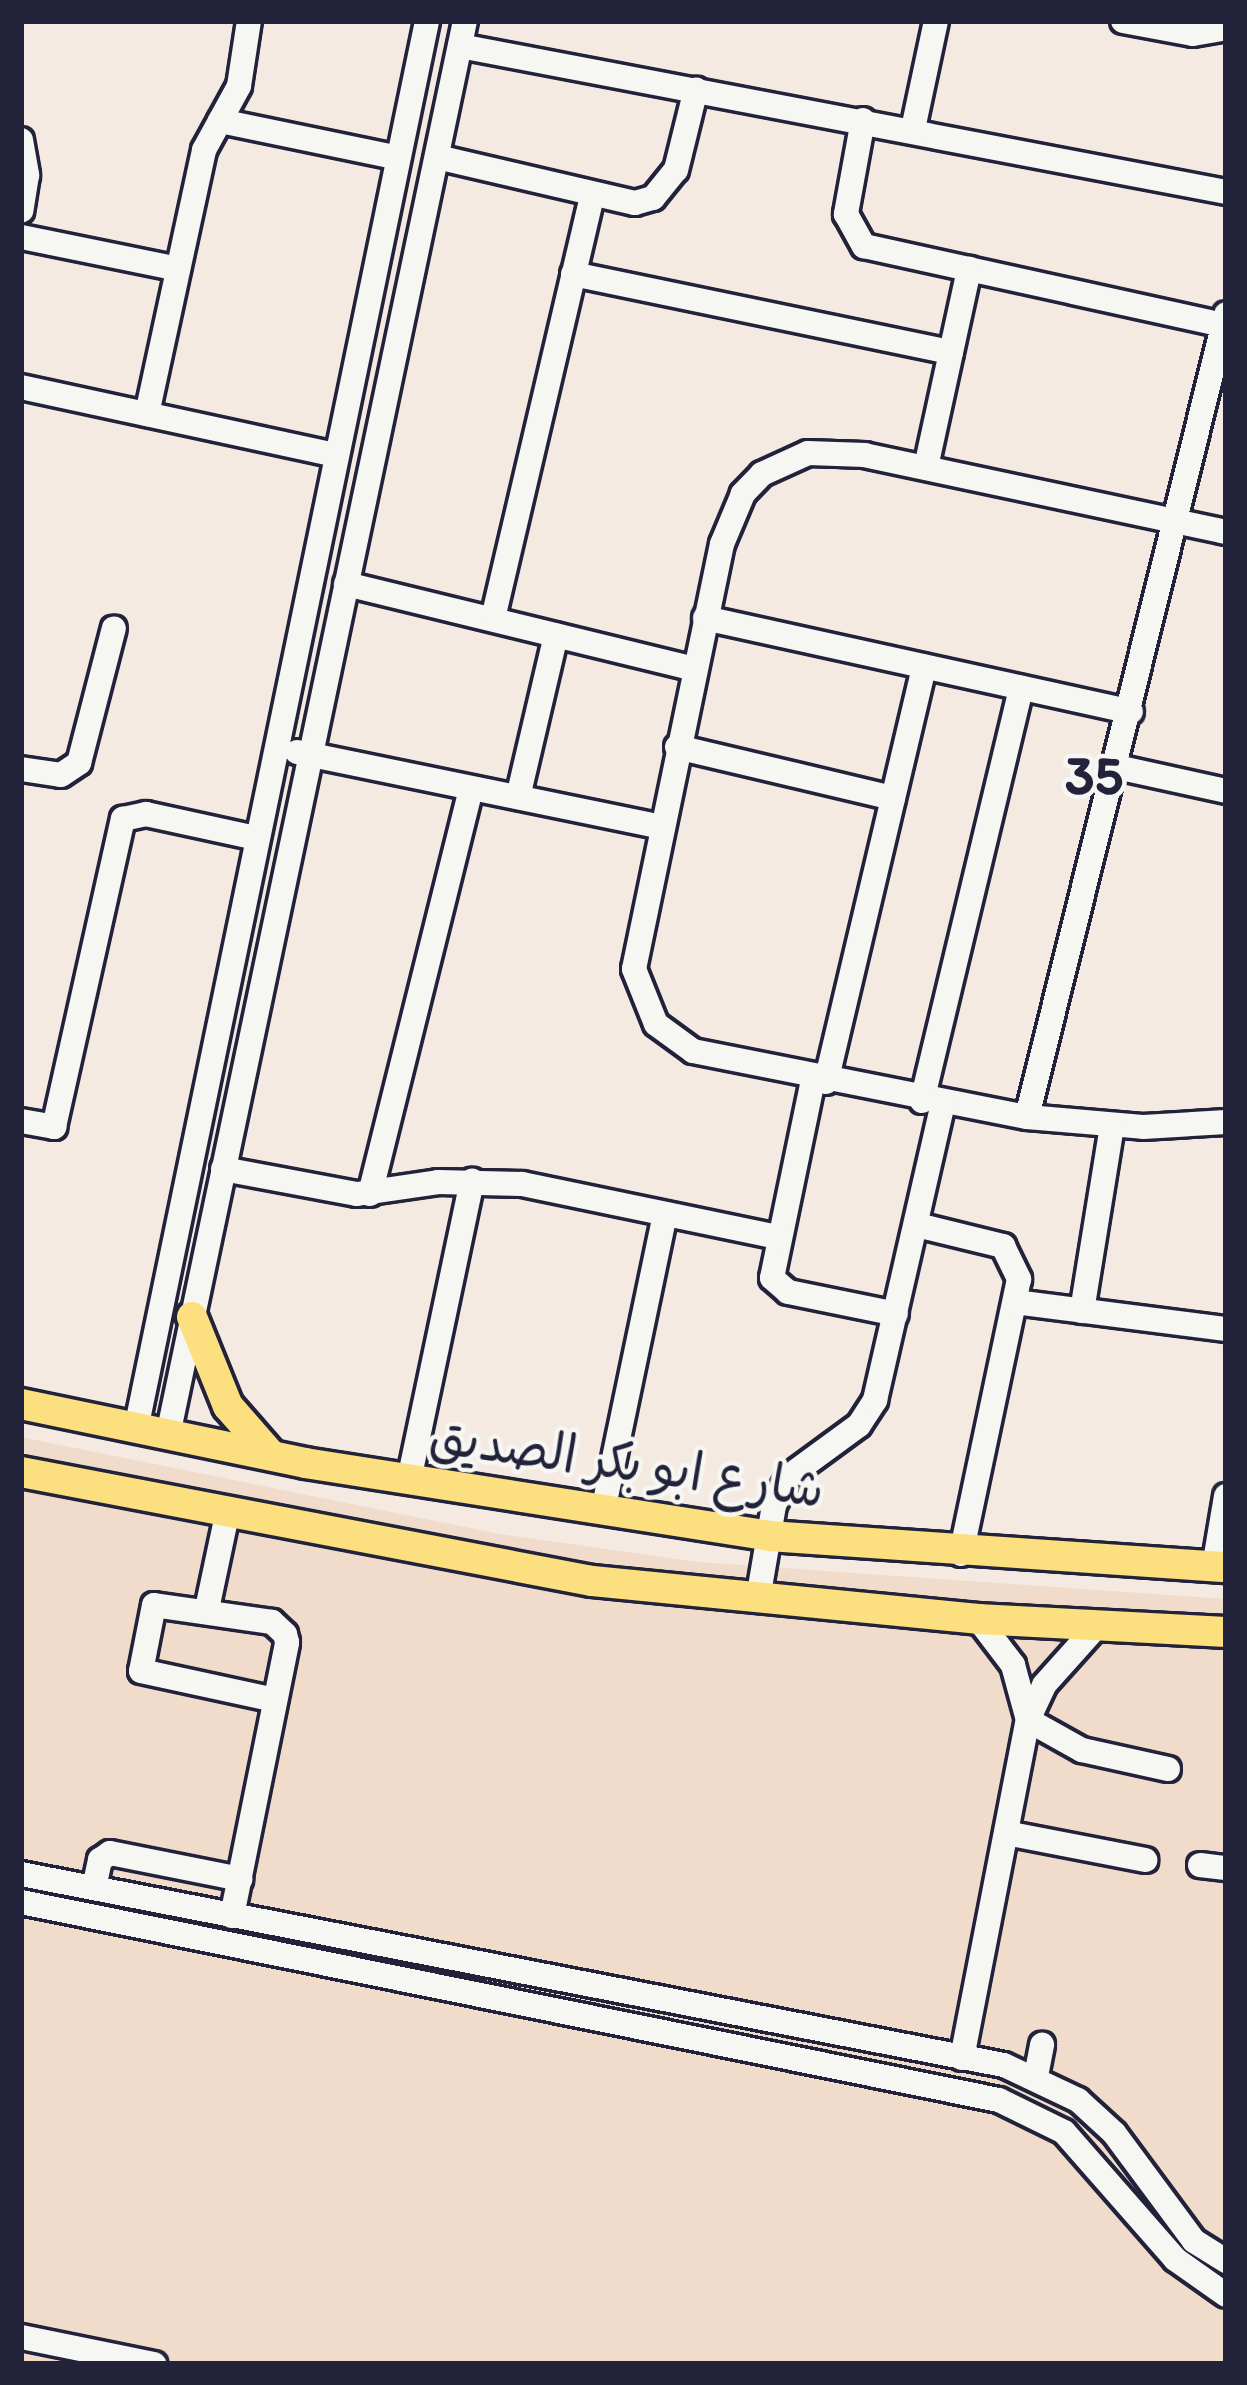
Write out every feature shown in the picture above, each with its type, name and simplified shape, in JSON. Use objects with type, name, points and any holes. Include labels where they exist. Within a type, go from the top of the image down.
[{"type":"main road","points":[[192,1317],[228,1406],[270,1454]]},
{"type":"main road","name":"شارع ابو بكر الصديق","points":[[21,1403],[168,1436],[409,1480],[769,1536],[961,1554],[1220,1567]]},
{"type":"main road","points":[[21,1472],[592,1582],[978,1619],[1226,1633]]},
{"type":"street","points":[[147,414],[204,150],[239,86],[249,21]]},
{"type":"street","points":[[136,1429],[427,21]]},
{"type":"street","points":[[913,130],[936,21]]},
{"type":"street","points":[[1123,21],[1193,34],[1226,28]]},
{"type":"street","points":[[168,1436],[462,33],[696,89],[1226,192]]},
{"type":"street","points":[[437,157],[635,203],[667,186],[696,89]]},
{"type":"street","points":[[863,120],[846,214],[850,233],[864,246],[1225,320],[1180,522],[1027,1118]]},
{"type":"street","points":[[220,121],[398,158]]},
{"type":"street","points":[[21,140],[27,175],[21,211]]},
{"type":"street","points":[[494,614],[592,195]]},
{"type":"street","points":[[21,237],[178,269]]},
{"type":"street","points":[[926,467],[969,269]]},
{"type":"street","points":[[573,274],[951,352]]},
{"type":"street","points":[[21,387],[335,455]]},
{"type":"street","points":[[1226,532],[926,467],[808,453],[762,474],[729,518],[659,826],[634,969],[656,1024],[693,1051],[819,1081],[1027,1118],[1112,1126],[1226,1122]]},
{"type":"street","points":[[346,584],[494,614],[556,635],[694,668]]},
{"type":"street","points":[[705,618],[1131,712]]},
{"type":"street","points":[[21,769],[62,775],[79,763],[114,628]]},
{"type":"street","points":[[518,797],[556,635]]},
{"type":"street","points":[[896,1315],[776,1286],[777,1238],[924,666]]},
{"type":"street","points":[[758,1599],[769,1536],[788,1477],[860,1425],[874,1400],[917,1225],[932,1103],[1021,688]]},
{"type":"street","points":[[274,747],[659,826]]},
{"type":"street","points":[[677,747],[893,798]]},
{"type":"street","points":[[1117,767],[1226,791]]},
{"type":"street","points":[[370,1194],[471,788]]},
{"type":"street","points":[[21,1121],[54,1127],[123,820],[146,814],[256,838]]},
{"type":"street","points":[[1082,1310],[1112,1126]]},
{"type":"street","points":[[223,1169],[370,1194],[472,1181],[777,1238]]},
{"type":"street","points":[[409,1480],[472,1181]]},
{"type":"street","points":[[603,1511],[664,1214]]},
{"type":"street","points":[[917,1225],[1003,1246],[1016,1260],[1015,1301],[961,1554]]},
{"type":"street","points":[[1015,1301],[1226,1329]]},
{"type":"street","points":[[146,1378],[178,1384]]},
{"type":"street","points":[[1220,1567],[1226,1496]]},
{"type":"street","points":[[208,1609],[227,1515]]},
{"type":"street","points":[[232,1916],[275,1700],[285,1634],[272,1622],[208,1609],[154,1605],[141,1671],[275,1700]]},
{"type":"street","points":[[978,1619],[1012,1665],[1028,1720],[1082,1750],[1168,1769]]},
{"type":"street","points":[[962,2058],[1028,1720],[1044,1684],[1096,1627]]},
{"type":"street","points":[[1006,1833],[1145,1860]]},
{"type":"street","points":[[94,1888],[110,1853],[240,1880]]},
{"type":"street","points":[[1200,1865],[1226,1868]]},
{"type":"street","points":[[21,1874],[1036,2076],[1114,2133],[1194,2241],[1226,2261]]},
{"type":"street","points":[[21,1902],[999,2100],[1064,2132],[1175,2259],[1224,2299]]},
{"type":"street","points":[[1036,2076],[1042,2045]]},
{"type":"street","points":[[21,2337],[154,2364]]},
{"type":"shaded area","points":[[21,1437],[500,1534],[699,1562],[1226,1599],[1226,2364],[21,2364]]},
{"type":"district","name":"35","points":[[1094,776]]}]
